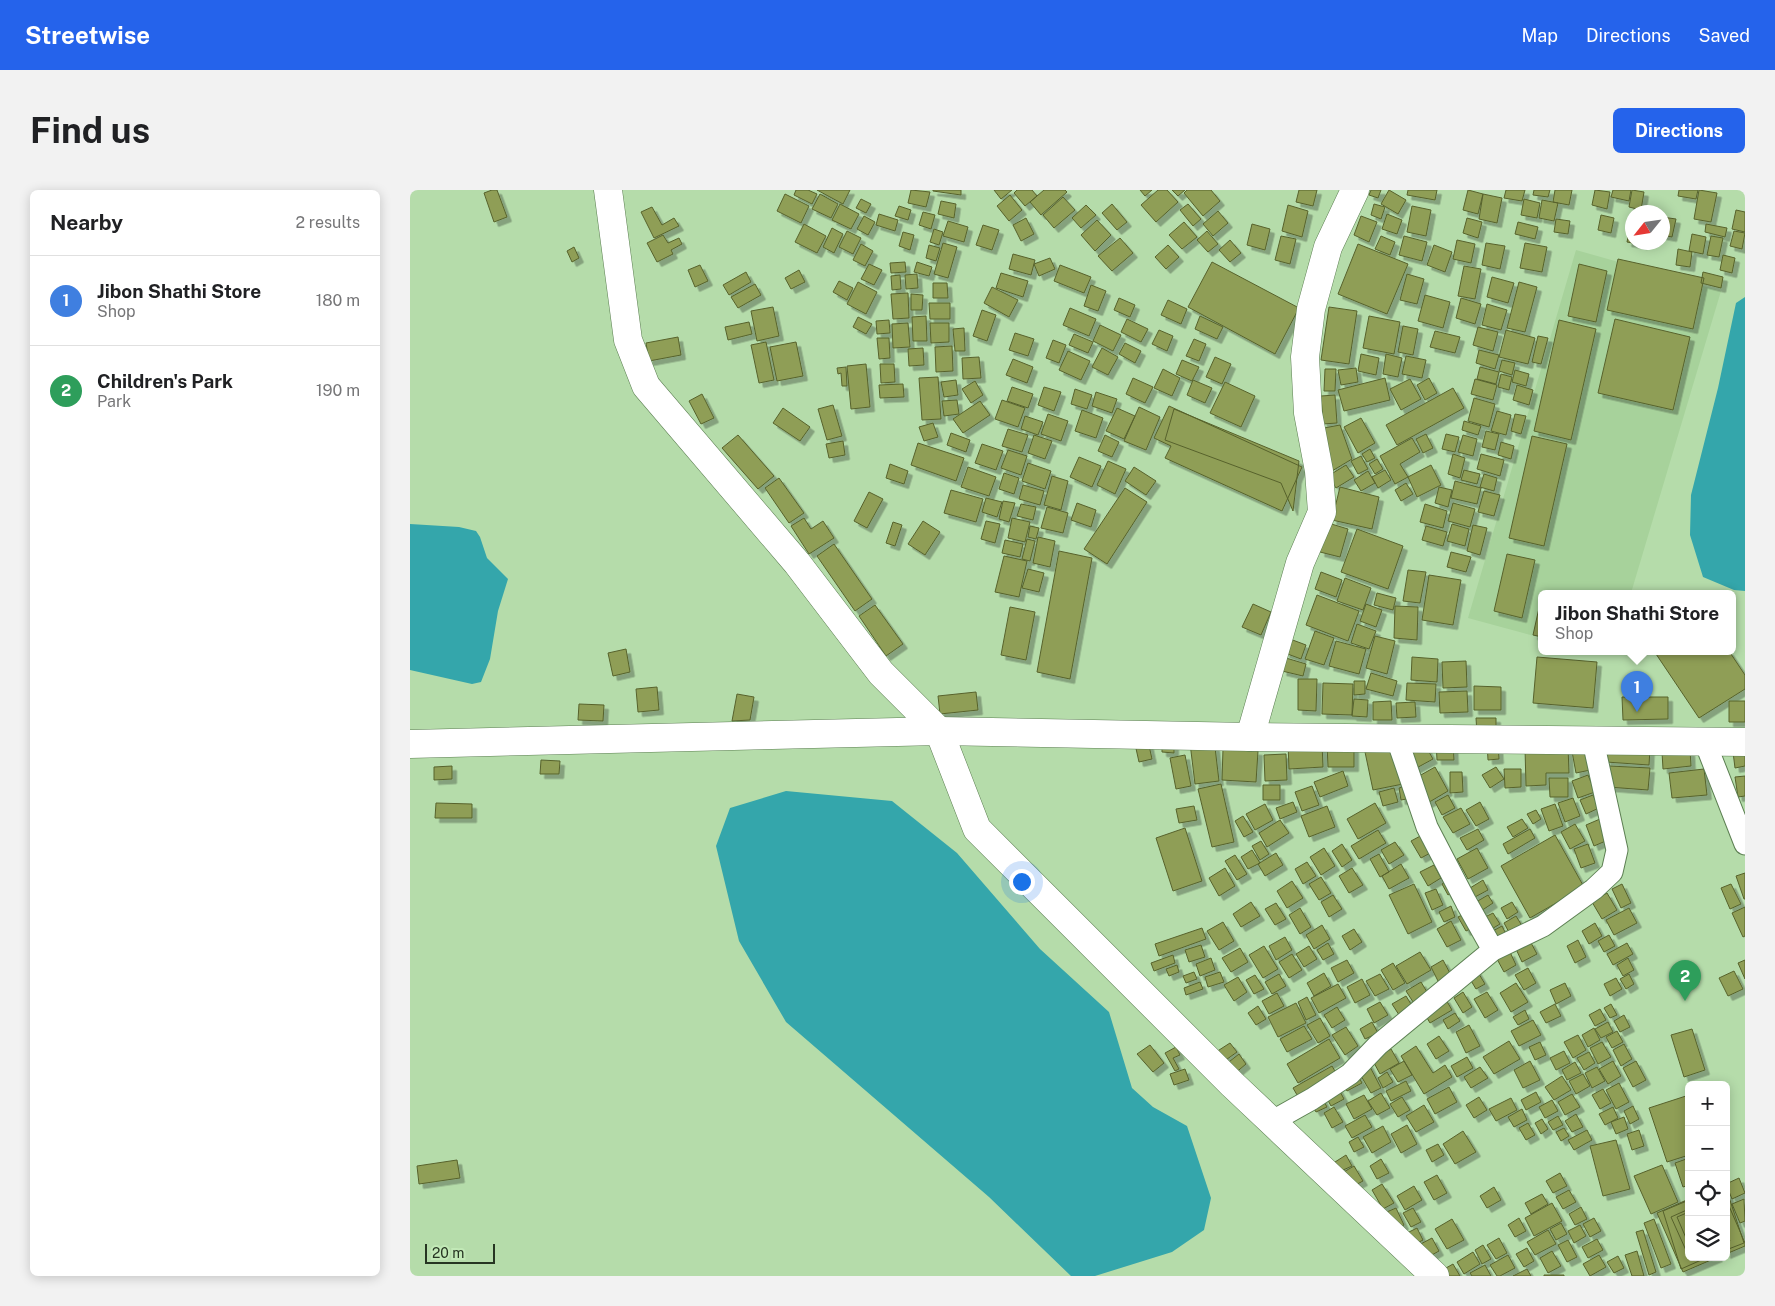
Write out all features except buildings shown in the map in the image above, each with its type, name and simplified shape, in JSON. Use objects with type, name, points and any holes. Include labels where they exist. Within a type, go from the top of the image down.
[{"type":"main road","points":[[608,190],[628,340],[646,386],[796,563],[881,673],[939,731],[977,829],[1271,1122],[1435,1276]]},
{"type":"main road","points":[[1250,737],[1300,563],[1322,512],[1319,471],[1308,413],[1306,357],[1311,308],[1328,247],[1355,190]]},
{"type":"main road","points":[[410,744],[939,731],[1250,737],[1745,742]]},
{"type":"street","points":[[1397,738],[1427,827],[1466,902],[1494,950]]},
{"type":"street","points":[[1271,1122],[1312,1099],[1350,1074],[1378,1045],[1494,950],[1543,926],[1594,889],[1612,872],[1617,850],[1593,741]]},
{"type":"street","points":[[1705,742],[1745,844]]},
{"type":"shaded area","points":[[1576,250],[1721,291],[1632,590],[1538,590],[1538,637],[1468,618]]},
{"type":"water","points":[[1745,297],[1745,591],[1734,590],[1703,577],[1690,535],[1691,495],[1718,388],[1736,303]]},
{"type":"water","points":[[410,524],[459,527],[476,531],[487,558],[508,579],[498,611],[490,659],[481,682],[472,684],[410,670]]},
{"type":"water","points":[[786,791],[892,801],[957,853],[1040,949],[1109,1012],[1132,1088],[1153,1107],[1187,1126],[1211,1198],[1204,1230],[1172,1252],[1095,1276],[1071,1276],[989,1197],[786,1022],[739,941],[716,846],[730,808]]},
{"type":"place","name":"Jibon Shathi Store","points":[[1637,712]]},
{"type":"place","name":"Children's Park","points":[[1685,1001]]}]
